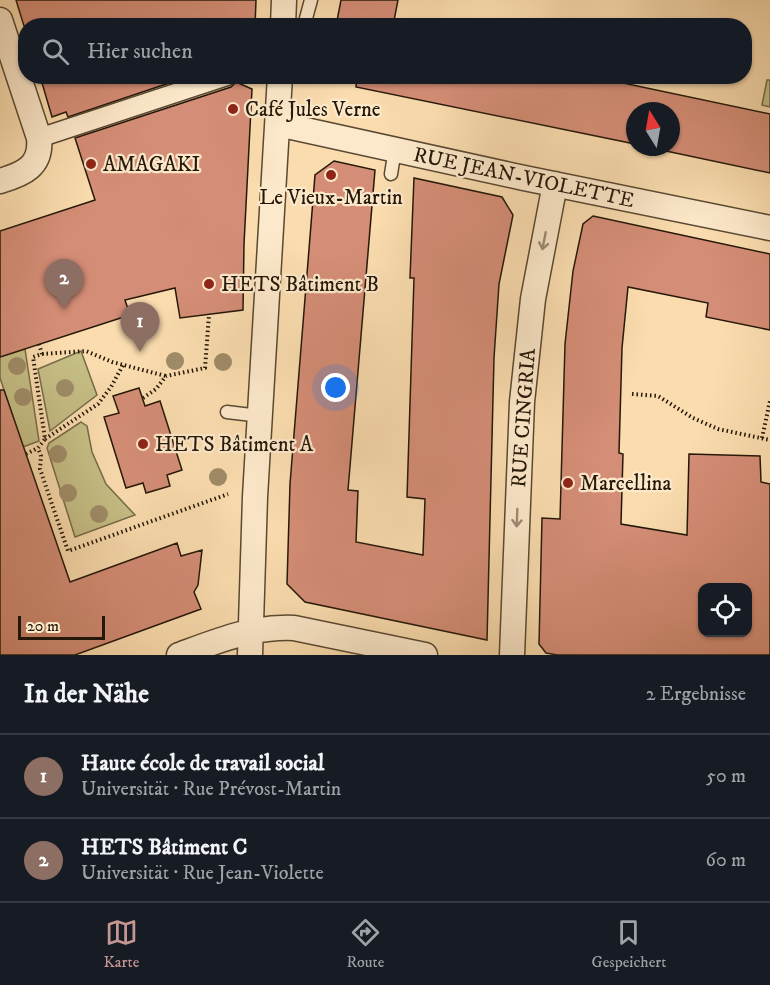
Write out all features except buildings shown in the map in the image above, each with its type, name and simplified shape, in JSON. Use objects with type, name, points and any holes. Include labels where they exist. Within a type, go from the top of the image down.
[{"type":"street","points":[[283,18],[284,0]]},
{"type":"street","points":[[0,20],[18,74]]},
{"type":"street","points":[[0,181],[26,171],[36,161],[41,151],[21,84]]},
{"type":"street","points":[[39,138],[203,84]]},
{"type":"street","points":[[250,655],[255,497],[280,84]]},
{"type":"street","name":"RUE JEAN-VIOLETTE","points":[[278,124],[770,228]]},
{"type":"street","name":"RUE CINGRIA","points":[[512,655],[522,402],[533,299],[555,184]]},
{"type":"street","points":[[179,655],[250,631],[274,627],[294,628],[425,655]]},
{"type":"lane","points":[[306,18],[310,0]]},
{"type":"lane","points":[[391,174],[395,149]]},
{"type":"lane","points":[[227,412],[260,416]]},
{"type":"path","points":[[45,440],[33,357],[42,354],[86,351],[166,376],[204,368],[210,315]]},
{"type":"path","points":[[39,344],[42,354]]},
{"type":"path","points":[[26,454],[38,448],[45,440],[98,404],[111,387],[123,364]]},
{"type":"path","points":[[143,398],[156,389],[166,376]]},
{"type":"path","points":[[632,394],[658,396],[693,418],[718,429],[770,440]]},
{"type":"path","points":[[762,438],[770,401]]},
{"type":"path","points":[[38,448],[41,456],[40,469],[68,551],[232,493]]},
{"type":"shaded area","points":[[767,80],[770,80],[770,107],[762,105]]},
{"type":"shaded area","points":[[25,349],[39,441],[23,447],[0,378],[0,357]]},
{"type":"shaded area","points":[[81,351],[97,395],[50,431],[38,369]]},
{"type":"shaded area","points":[[81,422],[87,426],[92,452],[106,484],[135,515],[75,537],[47,448],[49,443]]},
{"type":"place","name":"Café Jules Verne","points":[[233,109]]},
{"type":"place","name":"AMAGAKI","points":[[91,164]]},
{"type":"place","name":"Le Vieux-Martin","points":[[331,175]]},
{"type":"place","name":"HETS Bâtiment B","points":[[209,284]]},
{"type":"place","name":"HETS Bâtiment C","points":[[64,309]]},
{"type":"place","name":"Haute école de travail social","points":[[140,352]]},
{"type":"place","name":"HETS Bâtiment A","points":[[143,444]]},
{"type":"place","name":"Marcellina","points":[[568,483]]}]
